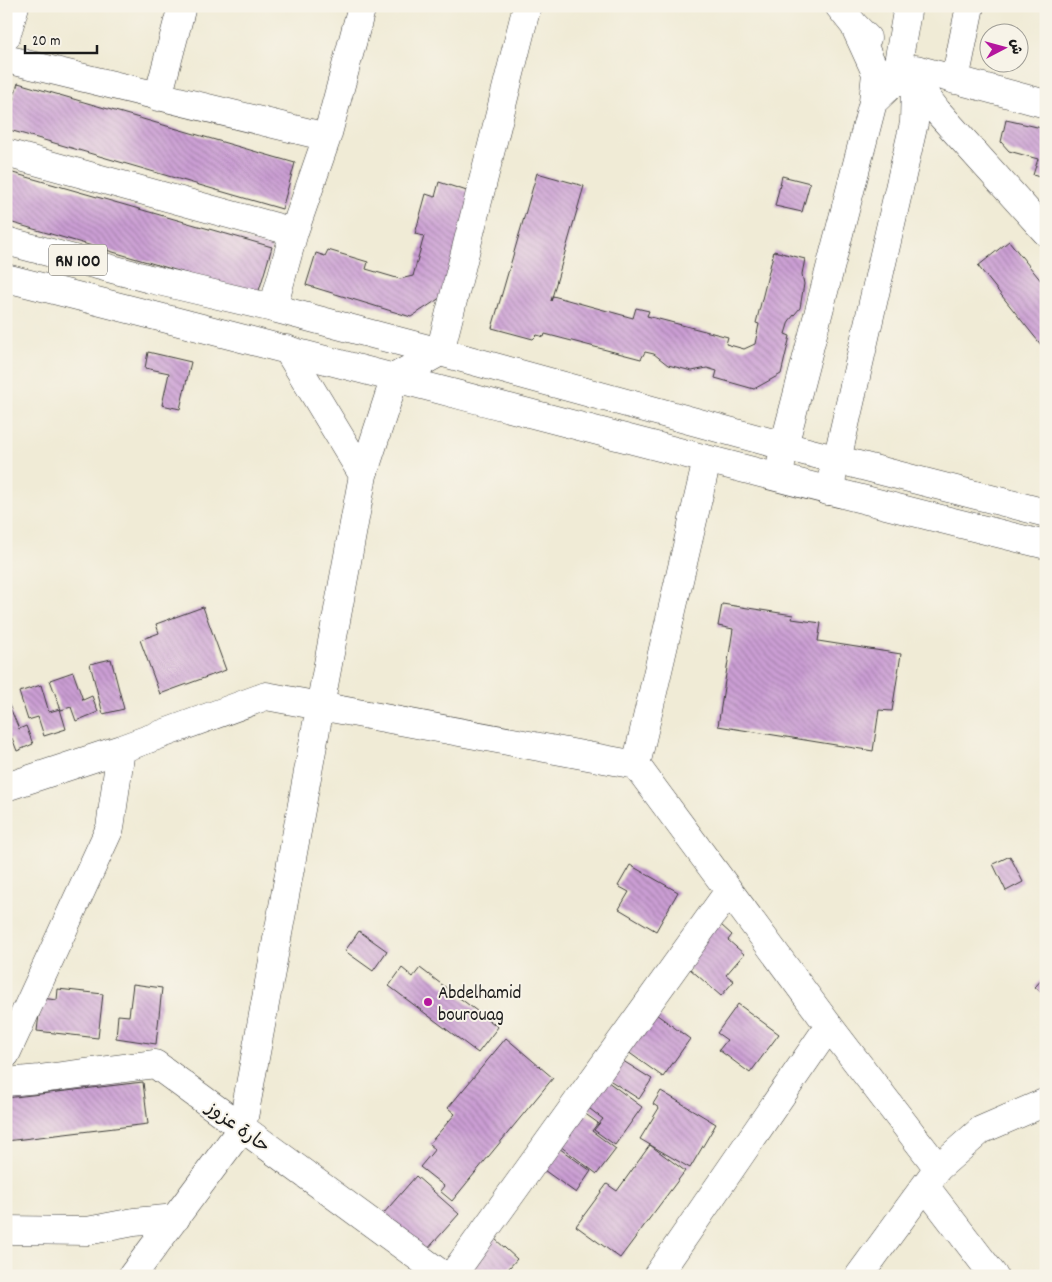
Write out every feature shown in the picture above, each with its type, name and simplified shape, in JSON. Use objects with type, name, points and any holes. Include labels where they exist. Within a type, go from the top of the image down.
[{"type":"street","points":[[6,37],[15,6]]},
{"type":"street","points":[[158,97],[182,6]]},
{"type":"street","points":[[362,6],[327,137],[294,232],[273,308],[784,446],[1046,513]]},
{"type":"street","points":[[132,1276],[242,1128],[363,474],[395,377],[440,352],[526,6]]},
{"type":"street","points":[[873,102],[903,72],[908,6]]},
{"type":"street","points":[[955,80],[970,6]]},
{"type":"street","points":[[847,16],[903,72],[926,117],[1046,232]]},
{"type":"street","points":[[779,477],[784,446],[873,102],[876,73],[847,16]]},
{"type":"street","points":[[6,59],[327,137]]},
{"type":"street","points":[[903,72],[955,80],[1046,104]]},
{"type":"street","points":[[926,117],[988,89]]},
{"type":"street","points":[[828,491],[926,117]]},
{"type":"street","points":[[6,153],[294,232]]},
{"type":"street","name":"RN 100","points":[[6,241],[150,280],[273,308]]},
{"type":"street","points":[[6,278],[395,377],[707,460],[1046,545]]},
{"type":"street","points":[[287,349],[363,474]]},
{"type":"street","points":[[636,765],[707,460]]},
{"type":"street","points":[[6,787],[121,749],[266,696],[636,765],[829,1026],[931,1177],[994,1276]]},
{"type":"street","points":[[6,1054],[110,828],[121,749]]},
{"type":"street","points":[[452,1276],[730,891]]},
{"type":"street","points":[[657,1276],[829,1026]]},
{"type":"street","name":"حارة عزوز","points":[[6,1082],[155,1064],[444,1276]]},
{"type":"street","points":[[859,1276],[931,1177],[981,1130],[1046,1102]]},
{"type":"street","points":[[6,1230],[87,1231],[134,1222],[176,1218]]},
{"type":"building","points":[[18,83],[295,163],[282,209],[6,129],[6,123]]},
{"type":"building","points":[[1006,120],[1046,129],[1046,179],[1033,175],[1038,159],[1009,151],[1001,142]]},
{"type":"building","points":[[6,171],[272,247],[258,294],[6,221]]},
{"type":"building","points":[[537,173],[584,186],[551,301],[553,296],[633,318],[636,308],[649,311],[647,316],[728,337],[726,344],[744,349],[755,344],[759,324],[756,323],[774,251],[805,259],[802,274],[804,284],[800,308],[789,321],[785,334],[790,336],[781,374],[754,389],[715,378],[717,371],[707,368],[692,371],[668,365],[654,354],[645,352],[641,359],[545,334],[544,337],[537,335],[533,339],[492,328]]},
{"type":"building","points":[[782,176],[810,183],[802,212],[775,206]]},
{"type":"building","points":[[439,182],[473,193],[443,296],[411,317],[306,285],[316,253],[325,256],[328,250],[368,262],[366,269],[400,279],[413,276],[424,236],[415,234],[426,194],[435,197]]},
{"type":"building","points":[[1009,241],[1046,287],[1046,351],[978,266]]},
{"type":"building","points":[[148,352],[191,362],[180,409],[162,405],[169,373],[145,368]]},
{"type":"building","points":[[722,604],[793,615],[792,619],[821,623],[818,641],[901,654],[892,711],[879,710],[873,751],[718,726],[733,629],[718,626]]},
{"type":"building","points":[[203,607],[226,670],[160,694],[140,640],[159,633],[156,624]]},
{"type":"building","points":[[111,659],[124,709],[103,714],[90,664]]},
{"type":"building","points":[[73,672],[83,700],[92,696],[98,712],[76,721],[71,707],[61,710],[50,680]]},
{"type":"building","points":[[41,685],[49,712],[60,709],[66,729],[44,736],[38,717],[28,720],[19,692]]},
{"type":"building","points":[[6,698],[19,729],[26,726],[33,744],[17,751],[12,738],[6,740]]},
{"type":"building","points":[[1010,856],[1023,882],[1006,891],[993,864]]},
{"type":"building","points":[[630,865],[678,892],[656,931],[619,909],[629,892],[618,886]]},
{"type":"building","points":[[709,914],[732,935],[728,940],[744,954],[726,975],[734,981],[721,996],[674,955]]},
{"type":"building","points":[[359,931],[387,951],[373,971],[345,951]]},
{"type":"building","points":[[402,968],[413,977],[420,968],[498,1027],[478,1053],[389,986]]},
{"type":"building","points":[[1046,975],[1046,996],[1035,987]]},
{"type":"building","points":[[133,984],[162,988],[156,1044],[116,1038],[118,1015],[129,1016]]},
{"type":"building","points":[[58,989],[103,994],[98,1038],[37,1031],[41,998],[57,1000]]},
{"type":"building","points":[[738,1004],[779,1034],[750,1073],[719,1050],[727,1040],[717,1033]]},
{"type":"building","points":[[645,1006],[690,1039],[663,1077],[617,1044]]},
{"type":"building","points":[[506,1038],[553,1078],[452,1201],[440,1191],[444,1186],[420,1167],[435,1149],[429,1144],[455,1114],[448,1108]]},
{"type":"building","points":[[612,1054],[652,1079],[639,1099],[600,1074]]},
{"type":"building","points":[[596,1073],[642,1107],[615,1145],[594,1130],[603,1119],[577,1099]]},
{"type":"building","points":[[143,1082],[148,1124],[6,1141],[6,1098]]},
{"type":"building","points":[[661,1091],[716,1124],[690,1168],[640,1139],[659,1108],[653,1104]]},
{"type":"building","points":[[580,1110],[598,1123],[592,1131],[616,1149],[597,1174],[556,1143]]},
{"type":"building","points":[[549,1141],[591,1171],[576,1193],[534,1163]]},
{"type":"building","points":[[650,1145],[685,1171],[620,1258],[576,1226],[607,1184],[617,1191]]},
{"type":"building","points":[[416,1176],[459,1214],[426,1251],[383,1214]]},
{"type":"building","points":[[483,1228],[517,1259],[502,1276],[459,1276]]},
{"type":"place","name":"Abdelhamid bourouag","points":[[428,1002]]}]
